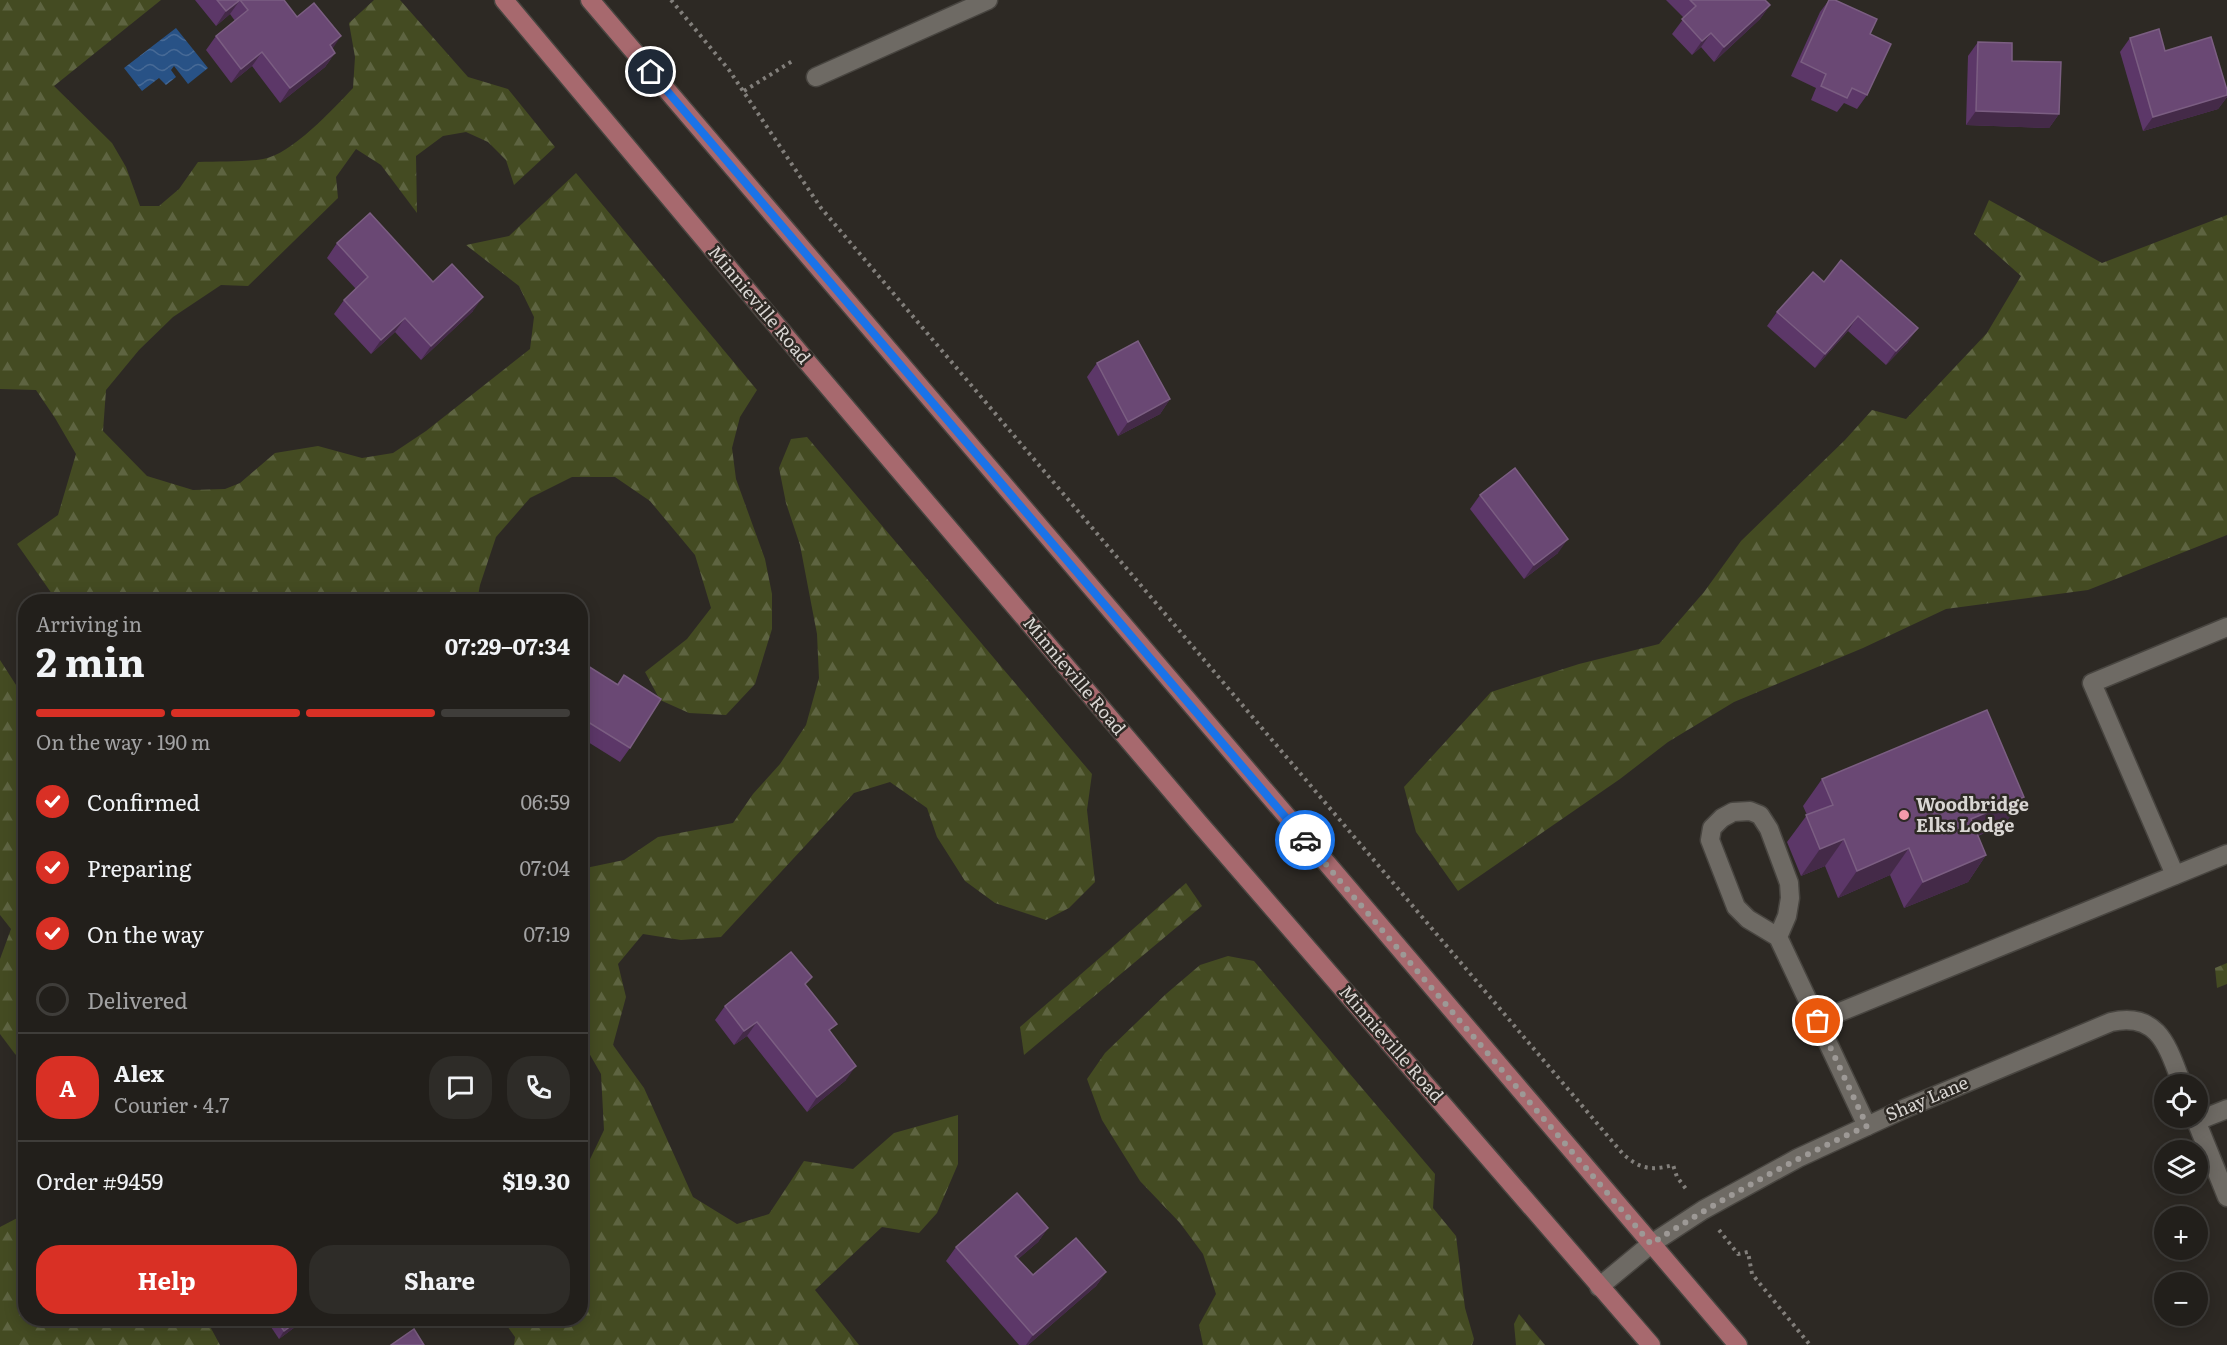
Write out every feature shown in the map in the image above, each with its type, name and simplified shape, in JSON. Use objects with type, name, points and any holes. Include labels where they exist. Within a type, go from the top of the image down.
[{"type":"main road","name":"Minnieville Road","points":[[504,0],[1199,823],[1651,1345]]},
{"type":"main road","points":[[590,0],[1738,1345]]},
{"type":"street","points":[[816,77],[988,0]]},
{"type":"street","points":[[2175,875],[2092,683],[2227,627]]},
{"type":"street","points":[[1778,937],[1787,916],[1791,898],[1789,883],[1769,829],[1760,815],[1750,811],[1734,812],[1722,818],[1712,828],[1710,840],[1736,907],[1748,919],[1778,937],[1867,1126]]},
{"type":"street","points":[[1818,1021],[2227,854]]},
{"type":"street","name":"Shay Lane","points":[[1599,1287],[1651,1244],[1703,1210],[1798,1158],[1867,1126],[2111,1022],[2128,1018],[2146,1023],[2158,1033],[2178,1074]]},
{"type":"street","points":[[2208,1115],[2227,1109]]},
{"type":"street","points":[[2200,1128],[2227,1197]]},
{"type":"path","points":[[671,0],[729,70],[821,208],[1623,1154],[1642,1168],[1655,1170],[1673,1165],[1677,1177]]},
{"type":"path","points":[[1738,1254],[1748,1252],[1752,1274],[1810,1345]]},
{"type":"green space","points":[[0,0],[161,0],[54,86],[112,143],[126,167],[140,206],[159,206],[179,189],[198,162],[240,161],[274,156],[311,130],[353,88],[355,57],[349,23],[374,0],[400,0],[468,77],[508,89],[555,147],[514,185],[506,160],[488,142],[466,132],[443,136],[416,156],[417,213],[381,165],[356,149],[336,177],[338,198],[248,286],[221,285],[173,317],[139,350],[106,390],[103,431],[147,476],[193,490],[225,489],[240,483],[275,453],[318,446],[362,458],[393,453],[426,431],[530,349],[534,317],[519,286],[466,245],[509,236],[576,173],[757,390],[740,417],[732,448],[736,479],[765,559],[772,594],[772,629],[755,684],[726,715],[689,713],[660,700],[645,672],[687,639],[711,608],[695,555],[650,501],[615,477],[572,477],[530,498],[496,537],[478,594],[52,594],[17,544],[58,515],[76,454],[36,390],[0,389]]},
{"type":"green space","points":[[1989,200],[2102,263],[2227,215],[2227,535],[2088,590],[1946,609],[1863,648],[1734,702],[1668,742],[1620,779],[1458,891],[1416,832],[1404,787],[1491,692],[1579,664],[1659,644],[1704,592],[1741,541],[1845,440],[1872,410],[1906,419],[1987,333],[2021,276],[1974,234]]},
{"type":"green space","points":[[807,437],[1092,774],[1087,810],[1095,882],[1069,908],[1046,920],[995,903],[965,881],[937,837],[927,808],[890,782],[854,793],[721,937],[681,940],[643,934],[618,964],[626,997],[613,1045],[644,1088],[693,1197],[737,1224],[769,1214],[804,1161],[853,1169],[894,1133],[958,1115],[958,1164],[937,1213],[919,1233],[882,1227],[815,1290],[859,1345],[514,1345],[515,1337],[507,1326],[588,1326],[588,1163],[604,1130],[601,1074],[588,1051],[588,868],[624,860],[658,837],[733,823],[753,794],[780,764],[806,725],[819,678],[817,634],[800,545],[786,503],[779,468],[791,439]]},
{"type":"green space","points":[[0,660],[18,688],[18,1057],[0,1034],[0,959],[11,929],[0,915]]},
{"type":"green space","points":[[1186,883],[1202,906],[1024,1055],[1020,1027]]},
{"type":"green space","points":[[1228,956],[1254,961],[1435,1174],[1433,1208],[1456,1236],[1465,1308],[1474,1339],[1472,1345],[1203,1345],[1199,1325],[1216,1294],[1203,1254],[1180,1223],[1140,1181],[1102,1120],[1087,1079],[1105,1053],[1166,994],[1200,965]]},
{"type":"green space","points":[[2227,963],[2227,984],[2217,988],[2215,968]]},
{"type":"green space","points":[[18,1218],[18,1326],[210,1326],[220,1345],[0,1345],[0,1227]]},
{"type":"green space","points":[[1519,1314],[1545,1345],[1516,1345],[1514,1324]]},
{"type":"water","points":[[176,28],[208,68],[188,84],[174,66],[171,70],[176,77],[166,85],[159,78],[142,91],[124,68]]},
{"type":"building","points":[[217,0],[240,0],[226,11]]},
{"type":"building","points":[[240,0],[284,0],[297,17],[314,3],[341,36],[330,45],[335,53],[290,88],[262,52],[241,69],[216,36],[248,10]]},
{"type":"building","points":[[1690,0],[1765,0],[1770,5],[1724,47],[1711,33],[1702,41],[1682,19],[1696,6]]},
{"type":"building","points":[[1829,0],[1835,0],[1877,19],[1870,34],[1891,44],[1867,95],[1852,88],[1847,98],[1821,86],[1826,74],[1801,62]]},
{"type":"building","points":[[2159,29],[2165,51],[2211,37],[2227,95],[2153,117],[2130,38]]},
{"type":"building","points":[[1978,42],[2012,43],[2012,61],[2061,62],[2059,114],[1976,111]]},
{"type":"building","points":[[370,213],[433,282],[452,264],[483,297],[431,346],[405,318],[381,340],[344,300],[368,277],[337,243]]},
{"type":"building","points":[[1841,260],[1918,328],[1896,351],[1858,316],[1825,354],[1777,312],[1813,272],[1824,282]]},
{"type":"building","points":[[1138,341],[1170,399],[1128,422],[1097,363]]},
{"type":"building","points":[[1515,468],[1568,539],[1534,565],[1480,495]]},
{"type":"building","points":[[588,666],[618,685],[624,675],[661,699],[630,748],[588,722]]},
{"type":"building","name":"Woodbridge Elks Lodge","points":[[1987,710],[2024,797],[1971,819],[1986,855],[1923,882],[1909,848],[1857,871],[1844,839],[1820,849],[1806,815],[1833,805],[1822,779]]},
{"type":"building","points":[[791,952],[812,977],[805,984],[837,1024],[829,1030],[856,1066],[817,1097],[757,1022],[744,1031],[725,1006]]},
{"type":"building","points":[[1017,1193],[1048,1228],[1015,1256],[1033,1275],[1076,1238],[1106,1272],[1033,1335],[956,1247]]},
{"type":"building","points":[[281,1326],[291,1326],[284,1331]]},
{"type":"building","points":[[414,1329],[424,1345],[391,1345]]},
{"type":"way so far","points":[[1305,840],[1651,1244],[1703,1210],[1798,1158],[1867,1126],[1818,1021]]},
{"type":"place","name":"Woodbridge Elks Lodge","points":[[1904,815]]},
{"type":"route","points":[[651,72],[1305,840]]}]
